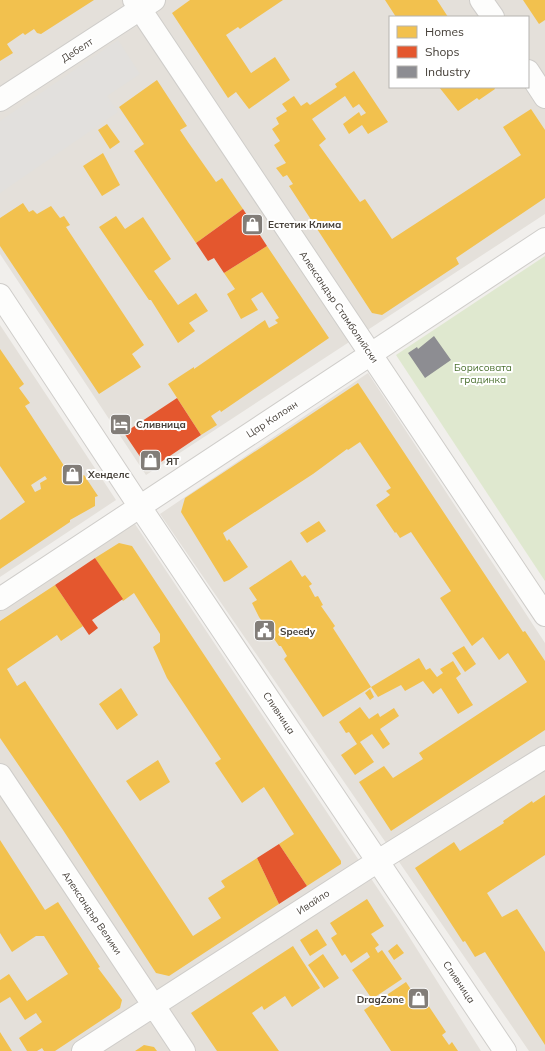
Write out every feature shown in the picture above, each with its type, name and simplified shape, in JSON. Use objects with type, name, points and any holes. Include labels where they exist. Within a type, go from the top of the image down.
[{"type":"street","points":[[481,0],[492,16]]},
{"type":"street","name":"Дебелт","points":[[0,100],[142,3]]},
{"type":"street","name":"Александър Стамболийски","points":[[142,3],[371,354],[545,615]]},
{"type":"street","points":[[529,72],[545,96]]},
{"type":"street","name":"Цар Калоян","points":[[0,599],[545,239]]},
{"type":"street","name":"Сливница","points":[[0,295],[140,507],[505,1051]]},
{"type":"street","name":"Ивайло","points":[[83,1051],[378,861],[545,757]]},
{"type":"street","name":"Александър Велики","points":[[0,775],[184,1051]]},
{"type":"shaded area","points":[[0,0],[545,0],[545,214],[146,475],[0,254]]},
{"type":"shaded area","points":[[118,40],[140,74],[107,96],[118,112],[0,193],[0,121]]},
{"type":"shaded area","points":[[0,325],[116,500],[0,577]]},
{"type":"shaded area","points":[[368,373],[545,643],[545,1051],[529,1051],[160,514]]},
{"type":"shaded area","points":[[133,521],[398,919],[481,1051],[0,1051],[0,610]]},
{"type":"green space","name":"Борисовата градинка","points":[[545,256],[545,581],[396,355]]},
{"type":"building: Homes","points":[[0,0],[94,0],[41,34],[37,33],[34,29],[25,35],[23,33],[7,44],[13,53],[0,61]]},
{"type":"building: Homes","points":[[190,0],[283,0],[240,29],[238,27],[226,35],[251,73],[275,57],[290,80],[249,109],[236,92],[228,98],[172,13]]},
{"type":"building: Homes","points":[[385,0],[437,0],[447,16],[395,16]]},
{"type":"building: Homes","points":[[523,0],[545,0],[545,20],[539,24]]},
{"type":"building: Homes","points":[[354,71],[388,122],[368,134],[362,125],[349,134],[343,124],[359,112],[361,116],[366,113],[359,104],[353,108],[345,96],[312,119],[326,139],[319,145],[360,202],[365,199],[392,239],[521,155],[503,127],[531,109],[545,130],[545,198],[456,258],[459,264],[382,315],[372,313],[289,186],[293,184],[287,175],[283,177],[276,168],[286,163],[274,145],[280,141],[272,129],[279,124],[276,118],[287,111],[282,104],[294,96],[301,106],[307,102],[310,105],[337,87],[335,84]]},
{"type":"building: Homes","points":[[157,80],[187,126],[180,130],[188,142],[216,182],[222,178],[243,209],[196,243],[134,151],[144,144],[119,107]]},
{"type":"building: Homes","points":[[440,88],[494,88],[479,100],[477,98],[458,111]]},
{"type":"building: Homes","points":[[107,124],[120,142],[110,149],[98,130]]},
{"type":"building: Homes","points":[[103,153],[120,185],[102,196],[83,166]]},
{"type":"building: Homes","points":[[23,203],[29,212],[33,210],[37,214],[51,206],[60,218],[64,216],[70,225],[66,227],[144,345],[132,354],[141,367],[99,394],[0,246],[0,218]]},
{"type":"building: Homes","points":[[116,216],[125,229],[143,217],[171,259],[154,271],[178,305],[196,293],[208,311],[189,323],[195,331],[178,343],[151,300],[149,300],[99,227]]},
{"type":"building: Homes","points":[[267,246],[329,338],[221,412],[220,410],[211,416],[217,425],[201,435],[168,384],[194,367],[194,369],[265,320],[269,328],[278,323],[275,320],[279,318],[262,292],[251,299],[258,310],[241,319],[227,294],[235,289],[224,273]]},
{"type":"building: Homes","points":[[0,349],[24,384],[19,388],[30,403],[25,406],[74,481],[84,475],[98,496],[95,497],[95,506],[70,520],[70,522],[0,569],[0,520],[25,502],[0,466]],"holes":[[[45,476],[47,479],[40,483],[41,489],[35,492],[31,485]]]},
{"type":"building: Homes","points":[[358,383],[523,632],[525,631],[545,661],[545,730],[391,831],[359,782],[384,766],[393,778],[423,759],[419,753],[527,682],[508,653],[499,660],[483,637],[472,646],[440,598],[451,591],[411,532],[400,538],[376,505],[390,495],[386,491],[391,488],[360,442],[348,450],[347,449],[313,474],[223,533],[227,541],[229,539],[248,567],[224,582],[181,512],[185,498]]},
{"type":"building: Homes","points":[[319,521],[326,531],[307,543],[300,533]]},
{"type":"building: Homes","points":[[119,543],[132,546],[341,861],[341,864],[307,886],[279,844],[294,834],[264,787],[242,803],[215,763],[221,759],[167,678],[153,647],[160,642],[160,634],[134,593],[123,601],[95,558]]},
{"type":"building: Homes","points":[[291,560],[302,577],[305,575],[312,584],[309,586],[315,597],[318,596],[323,605],[321,606],[335,626],[333,628],[371,687],[323,717],[284,659],[287,656],[259,617],[252,603],[257,600],[249,588]]},
{"type":"building: Homes","points":[[55,585],[83,626],[61,641],[57,635],[7,669],[17,686],[25,681],[193,936],[221,918],[208,898],[225,887],[221,881],[257,858],[279,904],[169,976],[156,973],[63,830],[0,738],[0,621]]},
{"type":"building: Homes","points":[[464,646],[476,664],[465,672],[452,653]]},
{"type":"building: Homes","points":[[419,658],[426,670],[430,668],[437,677],[443,673],[440,669],[453,661],[461,674],[456,678],[473,705],[458,714],[441,688],[433,694],[423,681],[405,691],[401,685],[378,697],[371,687]]},
{"type":"building: Homes","points":[[121,688],[138,715],[117,730],[99,704]]},
{"type":"building: Homes","points":[[370,689],[374,697],[370,700],[365,693]]},
{"type":"building: Homes","points":[[360,707],[369,719],[378,713],[380,717],[394,708],[399,716],[380,729],[390,744],[383,749],[372,734],[360,742],[374,762],[355,775],[341,755],[357,744],[349,732],[346,733],[339,722]]},
{"type":"building: Homes","points":[[158,760],[170,782],[140,801],[126,781]]},
{"type":"building: Homes","points":[[545,795],[545,855],[487,893],[502,917],[517,909],[545,952],[545,1045],[485,952],[475,957],[465,941],[463,942],[415,868],[454,842],[460,851],[504,823],[503,821],[532,801],[533,803]]},
{"type":"building: Homes","points":[[0,840],[45,910],[58,902],[100,967],[98,968],[122,1000],[120,1008],[55,1051],[44,1051],[42,1048],[37,1051],[27,1051],[19,1038],[42,1022],[36,1013],[25,1020],[10,997],[0,1003],[0,980],[9,974],[27,1001],[68,974],[44,936],[36,936],[12,952],[0,933]]},
{"type":"building: Homes","points":[[367,899],[384,926],[371,934],[379,945],[375,948],[378,953],[382,950],[402,979],[372,999],[352,970],[370,957],[367,952],[351,963],[345,954],[342,956],[331,938],[337,934],[330,923]]},
{"type":"building: Homes","points":[[317,929],[327,945],[310,956],[300,940]]},
{"type":"building: Homes","points":[[397,944],[404,953],[394,960],[388,951]]},
{"type":"building: Homes","points":[[293,946],[320,988],[292,1007],[285,996],[264,1010],[262,1006],[252,1013],[279,1051],[217,1051],[191,1013]]},
{"type":"building: Homes","points":[[323,954],[339,978],[324,988],[308,965]]},
{"type":"building: Homes","points":[[406,982],[423,1008],[428,1005],[446,1032],[442,1035],[449,1045],[452,1042],[458,1051],[391,1051],[364,1010]]},
{"type":"building: Homes","points":[[0,1032],[12,1051],[0,1051]]},
{"type":"building: Homes","points":[[144,1045],[154,1047],[157,1051],[135,1051]]},
{"type":"building: Shops","points":[[243,209],[267,246],[224,273],[214,258],[208,261],[196,243]]},
{"type":"building: Shops","points":[[177,398],[201,435],[155,466],[145,464],[124,433]]},
{"type":"building: Shops","points":[[95,558],[123,599],[92,620],[98,628],[89,635],[55,585]]},
{"type":"building: Shops","points":[[279,844],[307,886],[279,904],[257,858]]},
{"type":"building: Industry","points":[[434,336],[451,360],[425,378],[408,353],[417,347],[418,349]]},
{"type":"place","name":"Естетик Клима","points":[[252,224]]},
{"type":"place","name":"Сливница","points":[[121,424]]},
{"type":"place","name":"ЯТ","points":[[150,461]]},
{"type":"place","name":"Хенделс","points":[[72,474]]},
{"type":"place","name":"Speedy","points":[[265,631]]},
{"type":"place","name":"DragZone","points":[[419,999]]}]
